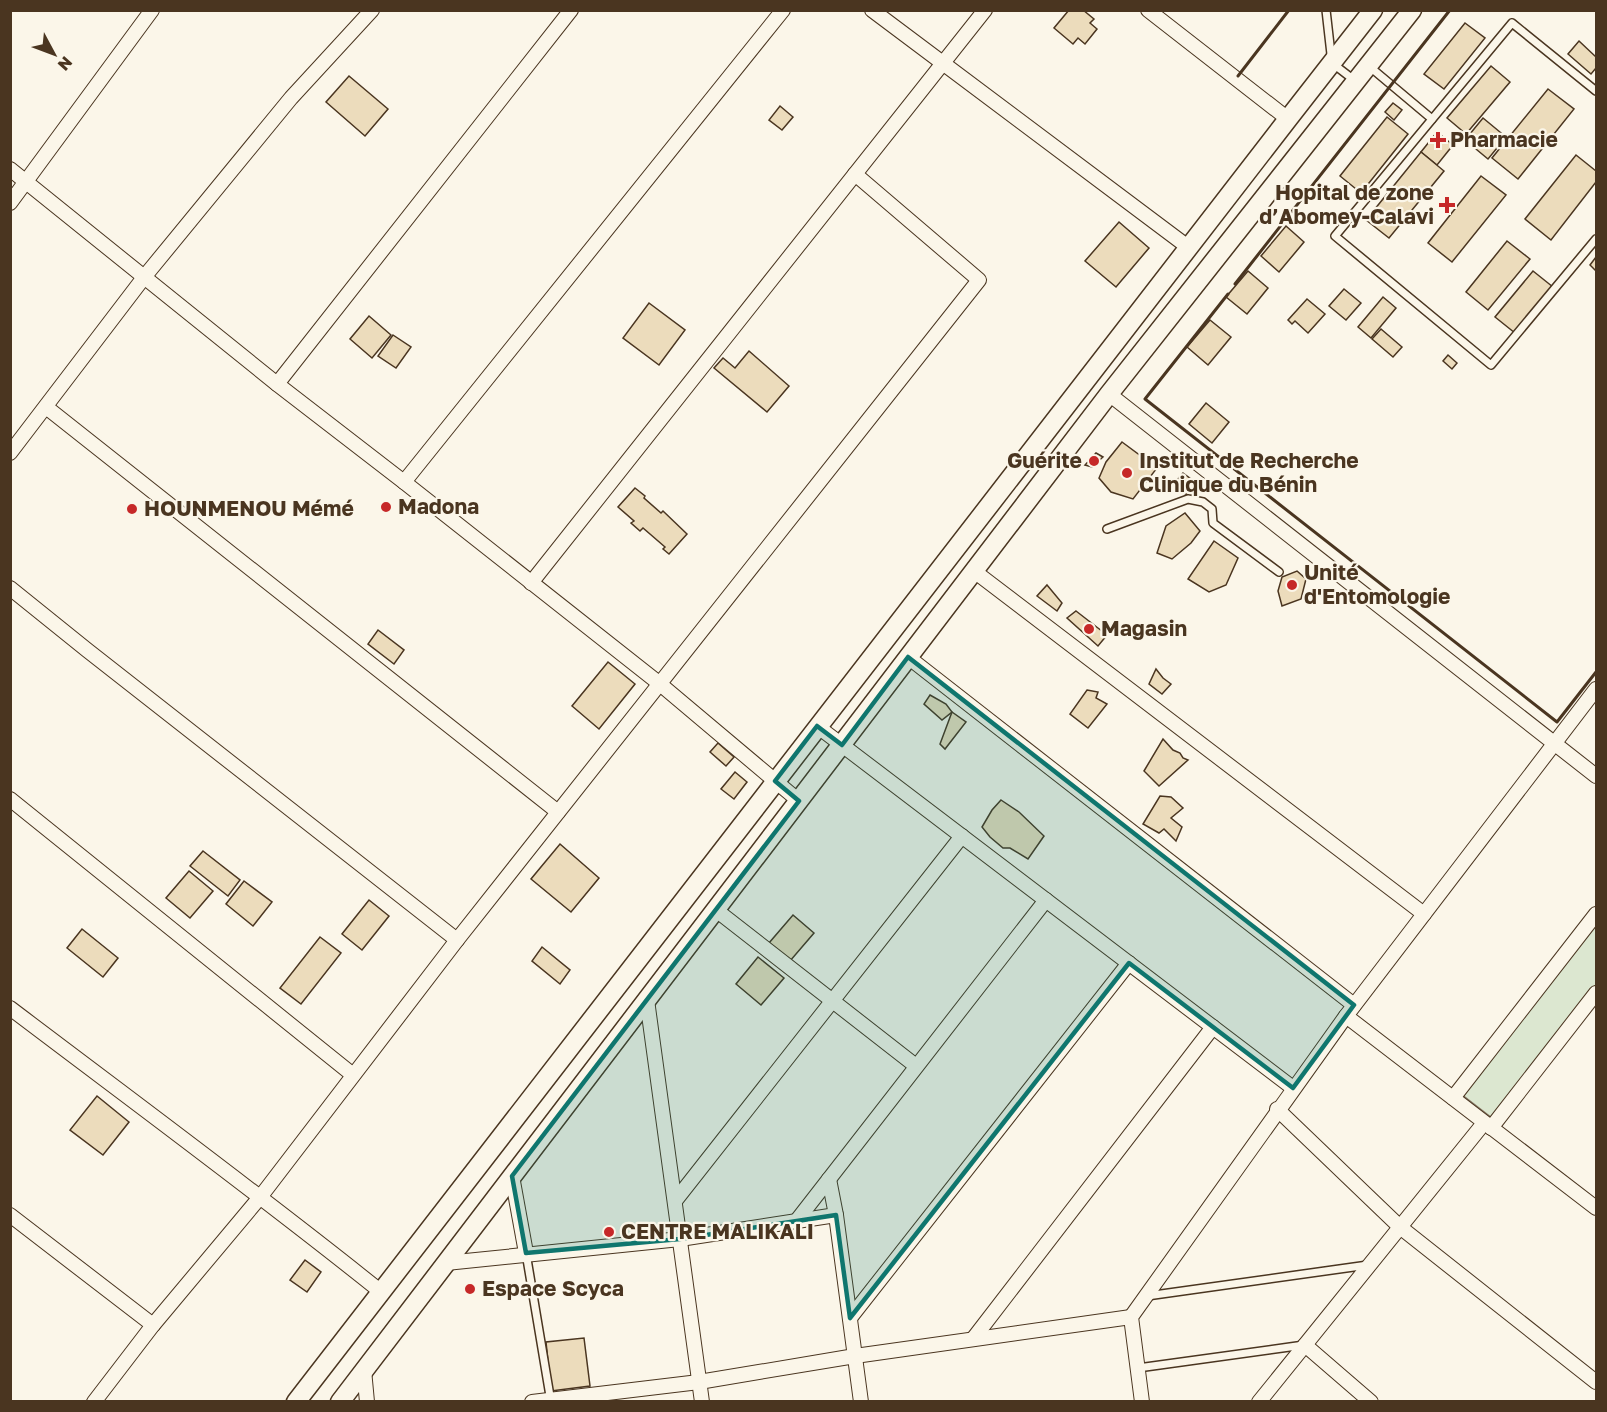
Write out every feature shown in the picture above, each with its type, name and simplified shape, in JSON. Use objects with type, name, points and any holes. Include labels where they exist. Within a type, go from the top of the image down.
[{"type":"street","points":[[10,203],[28,182],[152,10]]},
{"type":"street","points":[[10,453],[145,276],[291,98],[372,10]]},
{"type":"street","points":[[277,384],[571,10]]},
{"type":"street","points":[[404,482],[783,10]]},
{"type":"street","points":[[872,10],[1188,247]]},
{"type":"street","points":[[531,583],[985,10]]},
{"type":"street","points":[[1148,10],[1288,119]]},
{"type":"street","points":[[296,1401],[1188,247],[1374,10]]},
{"type":"street","points":[[340,1401],[1109,394],[1412,10]]},
{"type":"street","points":[[10,169],[277,384],[660,684],[799,801]]},
{"type":"street","points":[[94,1401],[153,1325],[261,1197],[457,940],[979,280],[855,174]]},
{"type":"street","points":[[1109,394],[1596,776]]},
{"type":"street","points":[[46,408],[558,812]]},
{"type":"street","points":[[974,571],[1424,914]]},
{"type":"street","points":[[10,588],[87,651],[457,940]]},
{"type":"street","points":[[908,657],[1350,1010],[1488,1126],[1596,1205]]},
{"type":"street","points":[[1142,1401],[1131,1317],[1350,1010],[1596,689]]},
{"type":"street","points":[[817,726],[1293,1088]]},
{"type":"street","points":[[10,800],[353,1075]]},
{"type":"street","points":[[675,1201],[962,836]]},
{"type":"street","points":[[798,1219],[1046,900]]},
{"type":"street","points":[[716,910],[916,1066]]},
{"type":"street","points":[[1453,1098],[1596,914]]},
{"type":"street","points":[[850,1318],[1129,963]]},
{"type":"street","points":[[1259,1401],[1400,1227],[1488,1126],[1596,993]]},
{"type":"street","points":[[647,1000],[702,1401]]},
{"type":"street","points":[[10,1008],[261,1197],[380,1291]]},
{"type":"street","points":[[973,1339],[1213,1027]]},
{"type":"street","points":[[1277,1110],[1400,1227],[1596,1382]]},
{"type":"street","points":[[512,1176],[526,1253]]},
{"type":"street","points":[[830,1179],[861,1401]]},
{"type":"street","points":[[10,1215],[153,1325]]},
{"type":"street","points":[[446,1263],[680,1239],[798,1219],[836,1215]]},
{"type":"street","points":[[532,1401],[699,1382],[855,1356],[1131,1317]]},
{"type":"street","points":[[1305,1345],[1371,1401]]},
{"type":"street","points":[[364,1371],[367,1401]]},
{"type":"lane","points":[[1326,10],[1332,63],[1356,82]]},
{"type":"lane","points":[[1596,91],[1512,23],[1335,236],[1489,365],[1493,364],[1596,239]]},
{"type":"lane","points":[[1369,65],[1432,119]]},
{"type":"lane","points":[[1107,529],[1176,502],[1188,499],[1203,502],[1212,509],[1214,523],[1279,572]]},
{"type":"lane","points":[[526,1253],[551,1400]]},
{"type":"lane","points":[[1145,1296],[1369,1265]]},
{"type":"lane","points":[[1138,1368],[1305,1345]]},
{"type":"highlighted area","points":[[908,657],[1354,1005],[1293,1088],[1129,963],[850,1318],[836,1215],[680,1239],[526,1253],[512,1176],[799,801],[775,781],[817,726],[842,745]]},
{"type":"green space","points":[[1596,922],[1596,985],[1492,1118],[1461,1094]]},
{"type":"building","points":[[1069,10],[1083,10],[1094,19],[1090,23],[1097,29],[1085,44],[1078,38],[1073,44],[1054,28]]},
{"type":"building","points":[[1465,23],[1485,38],[1444,89],[1424,74]]},
{"type":"building","points":[[1579,41],[1596,57],[1596,68],[1591,74],[1568,54]]},
{"type":"building","points":[[1491,66],[1510,82],[1466,134],[1447,118]]},
{"type":"building","points":[[349,76],[388,109],[365,136],[326,102]]},
{"type":"building","points":[[1548,89],[1574,109],[1518,179],[1492,158]]},
{"type":"building","points":[[1393,103],[1402,110],[1394,120],[1385,112]]},
{"type":"building","points":[[780,106],[793,117],[782,130],[769,120]]},
{"type":"building","points":[[1387,117],[1408,134],[1361,193],[1340,176]]},
{"type":"building","points":[[1483,118],[1506,137],[1488,159],[1465,140]]},
{"type":"building","points":[[1437,132],[1453,145],[1437,165],[1421,152]]},
{"type":"building","points":[[1421,152],[1444,171],[1389,238],[1366,220]]},
{"type":"building","points":[[1576,155],[1596,171],[1596,182],[1551,240],[1525,219]]},
{"type":"building","points":[[1481,176],[1506,195],[1452,262],[1428,243]]},
{"type":"building","points":[[1119,222],[1149,248],[1116,287],[1085,261]]},
{"type":"building","points":[[1286,226],[1304,242],[1279,272],[1261,256]]},
{"type":"building","points":[[1507,241],[1530,259],[1488,310],[1466,292]]},
{"type":"building","points":[[1596,257],[1596,271],[1590,265]]},
{"type":"building","points":[[1248,271],[1268,288],[1247,314],[1226,297]]},
{"type":"building","points":[[1533,271],[1553,287],[1515,333],[1495,317]]},
{"type":"building","points":[[1344,289],[1361,303],[1346,320],[1329,306]]},
{"type":"building","points":[[1383,297],[1396,308],[1371,338],[1358,327]]},
{"type":"building","points":[[1307,299],[1325,314],[1308,333],[1295,321],[1292,324],[1288,320]]},
{"type":"building","points":[[649,303],[685,330],[659,365],[623,338]]},
{"type":"building","points":[[369,316],[391,335],[372,358],[350,339]]},
{"type":"building","points":[[1210,320],[1231,337],[1208,365],[1187,347]]},
{"type":"building","points":[[1381,329],[1402,347],[1393,357],[1372,339]]},
{"type":"building","points":[[393,335],[411,347],[396,368],[378,356]]},
{"type":"building","points":[[749,351],[789,386],[767,412],[714,368],[723,358],[735,368]]},
{"type":"building","points":[[1448,355],[1457,363],[1452,369],[1443,361]]},
{"type":"building","points":[[1206,403],[1229,422],[1212,443],[1189,424]]},
{"type":"building","name":"Institut de Recherche Clinique du Bénin","points":[[1122,442],[1157,468],[1133,499],[1111,492],[1099,478],[1106,462]]},
{"type":"building","name":"Guérite","points":[[1096,453],[1103,457],[1092,467],[1085,465]]},
{"type":"building","points":[[1183,473],[1199,485],[1190,496],[1171,487]]},
{"type":"building","points":[[635,488],[687,534],[669,554],[663,549],[665,547],[643,528],[640,531],[631,523],[634,521],[618,507]]},
{"type":"building","points":[[1185,513],[1200,531],[1191,543],[1172,559],[1157,553],[1166,526]]},
{"type":"building","points":[[1214,541],[1238,558],[1226,585],[1209,592],[1188,579]]},
{"type":"building","name":"Unité d'Entomologie","points":[[1297,571],[1306,579],[1301,599],[1282,606],[1278,591],[1282,577]]},
{"type":"building","points":[[1047,585],[1062,603],[1057,611],[1037,596]]},
{"type":"building","name":"Magasin","points":[[1076,611],[1107,635],[1098,646],[1067,618]]},
{"type":"building","points":[[378,630],[404,650],[394,664],[368,644]]},
{"type":"building","points":[[608,662],[635,684],[599,729],[572,706]]},
{"type":"building","name":"Magasin","points":[[1156,669],[1171,684],[1162,694],[1149,684]]},
{"type":"building","points":[[1087,690],[1098,692],[1096,698],[1107,704],[1088,728],[1070,714]]},
{"type":"building","points":[[930,695],[946,704],[952,712],[942,720],[924,704]]},
{"type":"building","points":[[952,712],[966,722],[945,749],[940,744]]},
{"type":"building","points":[[1163,739],[1173,750],[1188,760],[1159,786],[1144,771]]},
{"type":"building","points":[[718,743],[734,757],[726,766],[710,752]]},
{"type":"building","points":[[735,772],[747,782],[734,799],[721,789]]},
{"type":"building","points":[[1160,796],[1171,797],[1183,808],[1171,818],[1182,827],[1176,841],[1164,829],[1159,833],[1143,824]]},
{"type":"building","points":[[1001,800],[1019,812],[1044,836],[1028,859],[1010,848],[1003,848],[982,827]]},
{"type":"building","points":[[560,844],[599,878],[571,912],[531,879]]},
{"type":"building","points":[[203,851],[240,880],[228,896],[190,866]]},
{"type":"building","points":[[189,871],[213,891],[190,918],[166,898]]},
{"type":"building","points":[[244,881],[272,902],[253,926],[226,904]]},
{"type":"building","points":[[369,900],[389,916],[362,950],[342,934]]},
{"type":"building","points":[[793,915],[814,933],[790,961],[769,943]]},
{"type":"building","points":[[82,929],[118,958],[103,977],[67,948]]},
{"type":"building","points":[[320,937],[341,953],[301,1004],[280,988]]},
{"type":"building","points":[[542,947],[570,970],[560,984],[532,961]]},
{"type":"building","points":[[758,957],[784,978],[761,1005],[736,984]]},
{"type":"building","points":[[97,1096],[129,1122],[103,1155],[70,1130]]},
{"type":"building","points":[[305,1260],[321,1272],[307,1292],[290,1280]]},
{"type":"building","points":[[584,1338],[590,1386],[551,1391],[546,1342]]},
{"type":"wall","points":[[1238,76],[1289,10]]},
{"type":"wall","points":[[1235,284],[1450,10]]},
{"type":"wall","points":[[1228,294],[1145,399],[1557,722],[1596,672]]},
{"type":"place","name":"Pharmacie","points":[[1438,140]]},
{"type":"place","name":"Hopital de zone d’Abomey-Calavi","points":[[1447,205]]},
{"type":"place","name":"Guérite","points":[[1094,461]]},
{"type":"place","name":"Institut de Recherche Clinique du Bénin","points":[[1127,473]]},
{"type":"place","name":"Madona","points":[[386,507]]},
{"type":"place","name":"HOUNMENOU Mémé","points":[[132,509]]},
{"type":"place","name":"Unité d'Entomologie","points":[[1292,585]]},
{"type":"place","name":"Magasin","points":[[1089,629]]},
{"type":"place","name":"CENTRE MALIKALI","points":[[609,1232]]},
{"type":"place","name":"Espace Scyca","points":[[470,1289]]}]
